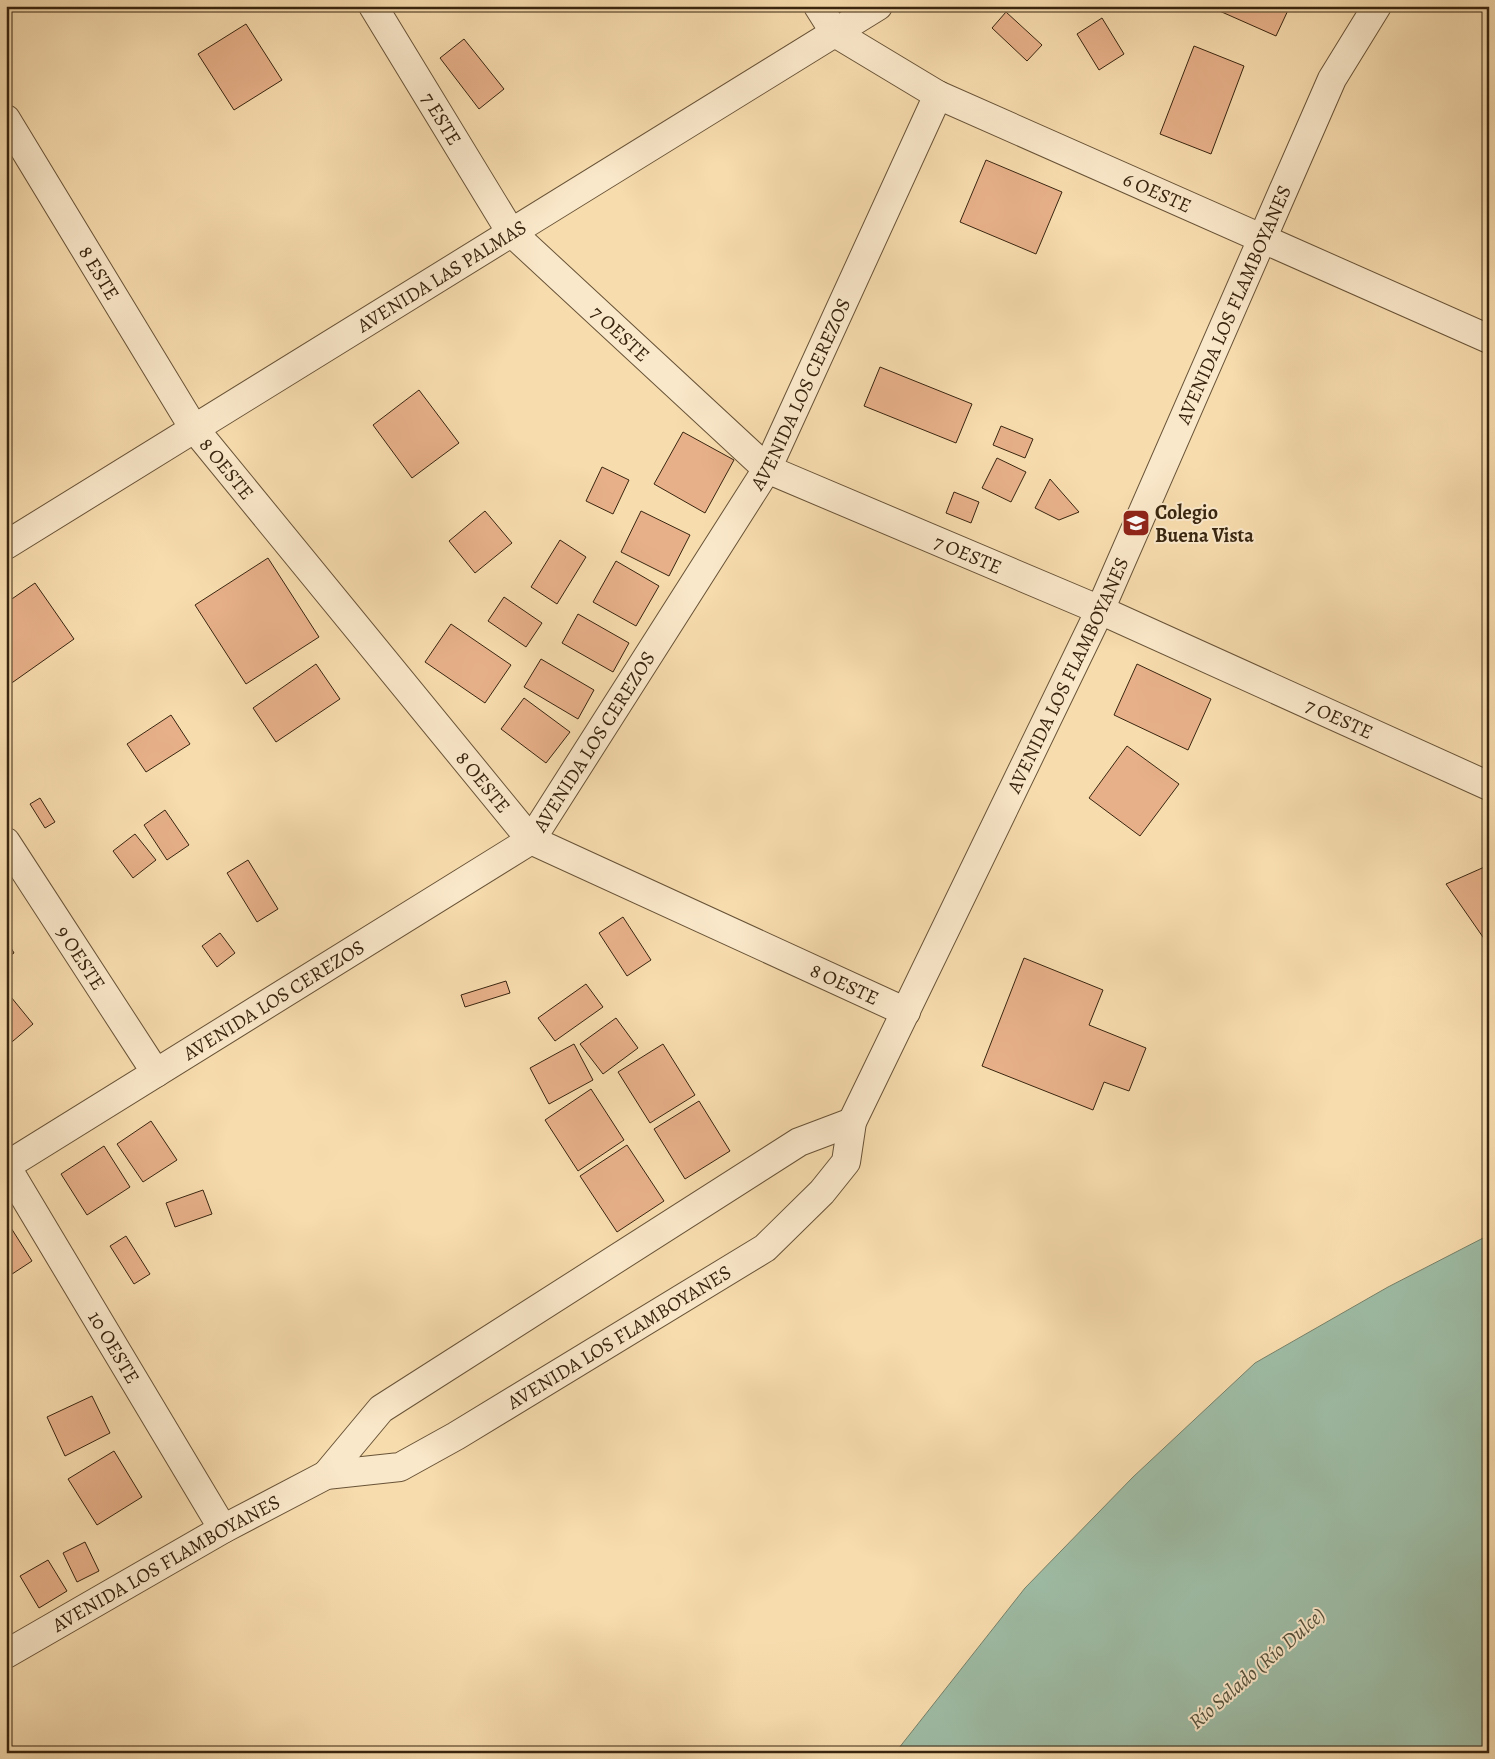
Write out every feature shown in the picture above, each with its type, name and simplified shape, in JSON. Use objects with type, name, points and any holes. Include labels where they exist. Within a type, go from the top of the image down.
[{"type":"street","name":"7 ESTE","points":[[374,6],[510,231]]},
{"type":"street","points":[[818,6],[835,33]]},
{"type":"street","name":"AVENIDA LAS PALMAS","points":[[6,545],[510,231],[878,6]]},
{"type":"street","name":"AVENIDA LOS FLAMBOYANES","points":[[6,1654],[223,1529],[326,1475],[400,1467],[456,1436],[765,1248],[822,1192],[846,1162],[852,1122],[1100,610],[1332,79],[1378,6]]},
{"type":"street","name":"6 OESTE","points":[[835,33],[938,95],[1489,339]]},
{"type":"street","name":"AVENIDA LOS CEREZOS","points":[[6,1166],[531,840],[767,469],[938,95]]},
{"type":"street","name":"8 ESTE","points":[[6,118],[193,427]]},
{"type":"street","name":"7 OESTE","points":[[510,231],[767,469],[1100,610],[1489,786]]},
{"type":"street","name":"8 OESTE","points":[[193,427],[531,840],[906,1012]]},
{"type":"street","name":"9 OESTE","points":[[6,842],[156,1073]]},
{"type":"street","name":"AVENIDA LOS FLAMBOYANES","points":[[326,1475],[381,1409],[799,1142],[852,1122]]},
{"type":"street","name":"10 OESTE","points":[[6,1166],[223,1529]]},
{"type":"water","name":"Río Salado (Río Dulce)","points":[[1489,1235],[1489,1753],[895,1753],[1025,1588],[1133,1477],[1255,1363],[1388,1287]]},
{"type":"building","points":[[1216,6],[1290,6],[1276,36],[1215,9]]},
{"type":"building","points":[[1006,12],[1042,45],[1027,61],[992,28]]},
{"type":"building","points":[[1102,18],[1124,54],[1099,70],[1077,34]]},
{"type":"building","points":[[246,24],[282,80],[234,110],[198,54]]},
{"type":"building","points":[[464,39],[504,89],[479,109],[440,58]]},
{"type":"building","points":[[1194,46],[1244,66],[1211,154],[1160,134]]},
{"type":"building","points":[[986,160],[1062,192],[1036,254],[960,222]]},
{"type":"building","points":[[880,367],[972,404],[956,443],[864,406]]},
{"type":"building","points":[[419,390],[459,443],[412,478],[373,425]]},
{"type":"building","points":[[1001,426],[1033,439],[1025,458],[993,445]]},
{"type":"building","points":[[683,432],[734,460],[705,513],[654,484]]},
{"type":"building","points":[[997,458],[1026,472],[1011,502],[982,488]]},
{"type":"building","points":[[602,467],[629,480],[613,514],[586,501]]},
{"type":"building","points":[[1050,479],[1079,512],[1059,520],[1035,508]]},
{"type":"building","points":[[954,492],[979,502],[971,523],[946,513]]},
{"type":"building","points":[[485,511],[512,543],[475,573],[449,541]]},
{"type":"building","points":[[641,511],[690,535],[669,576],[621,552]]},
{"type":"building","points":[[560,540],[586,557],[557,604],[531,587]]},
{"type":"building","points":[[268,558],[319,637],[246,684],[195,605]]},
{"type":"building","points":[[616,561],[659,586],[636,626],[593,602]]},
{"type":"building","points":[[35,583],[74,639],[6,687],[6,603]]},
{"type":"building","points":[[504,597],[542,623],[526,647],[488,621]]},
{"type":"building","points":[[578,614],[629,643],[613,672],[562,643]]},
{"type":"building","points":[[451,624],[511,665],[485,703],[425,662]]},
{"type":"building","points":[[541,659],[594,690],[578,719],[524,687]]},
{"type":"building","points":[[316,664],[340,699],[276,742],[253,708]]},
{"type":"building","points":[[1137,664],[1211,699],[1188,750],[1114,715]]},
{"type":"building","points":[[524,698],[570,732],[546,763],[501,729]]},
{"type":"building","points":[[171,715],[190,744],[146,772],[127,744]]},
{"type":"building","points":[[1127,746],[1179,784],[1140,836],[1089,798]]},
{"type":"building","points":[[40,798],[55,822],[45,828],[30,804]]},
{"type":"building","points":[[165,810],[189,845],[167,860],[144,825]]},
{"type":"building","points":[[135,834],[156,860],[133,878],[113,851]]},
{"type":"building","points":[[248,860],[278,909],[257,922],[227,873]]},
{"type":"building","points":[[1489,865],[1489,937],[1485,940],[1446,884]]},
{"type":"building","points":[[623,917],[651,960],[627,976],[599,933]]},
{"type":"building","points":[[220,933],[235,953],[217,967],[202,946]]},
{"type":"building","points":[[6,939],[14,953],[6,958]]},
{"type":"building","points":[[1024,958],[1103,990],[1089,1025],[1146,1048],[1129,1091],[1104,1082],[1093,1110],[982,1066]]},
{"type":"building","points":[[506,981],[510,993],[465,1007],[461,995]]},
{"type":"building","points":[[586,984],[603,1007],[555,1041],[538,1018]]},
{"type":"building","points":[[11,997],[33,1024],[6,1047],[6,1001]]},
{"type":"building","points":[[616,1018],[638,1048],[603,1074],[580,1044]]},
{"type":"building","points":[[574,1044],[593,1080],[549,1104],[530,1068]]},
{"type":"building","points":[[663,1044],[695,1095],[650,1123],[618,1072]]},
{"type":"building","points":[[591,1089],[624,1140],[578,1171],[545,1120]]},
{"type":"building","points":[[699,1101],[730,1151],[685,1179],[654,1129]]},
{"type":"building","points":[[151,1121],[177,1160],[143,1182],[117,1144]]},
{"type":"building","points":[[627,1145],[664,1201],[617,1232],[580,1176]]},
{"type":"building","points":[[104,1146],[130,1187],[87,1215],[61,1174]]},
{"type":"building","points":[[203,1190],[212,1214],[175,1227],[166,1203]]},
{"type":"building","points":[[6,1220],[32,1261],[6,1278]]},
{"type":"building","points":[[126,1236],[150,1274],[134,1284],[110,1246]]},
{"type":"building","points":[[92,1396],[110,1433],[65,1456],[47,1417]]},
{"type":"building","points":[[114,1451],[142,1497],[97,1525],[68,1479]]},
{"type":"building","points":[[85,1542],[99,1571],[77,1582],[63,1553]]},
{"type":"building","points":[[48,1560],[67,1591],[39,1608],[20,1576]]},
{"type":"place","name":"Colegio Buena Vista","points":[[1136,523]]}]
